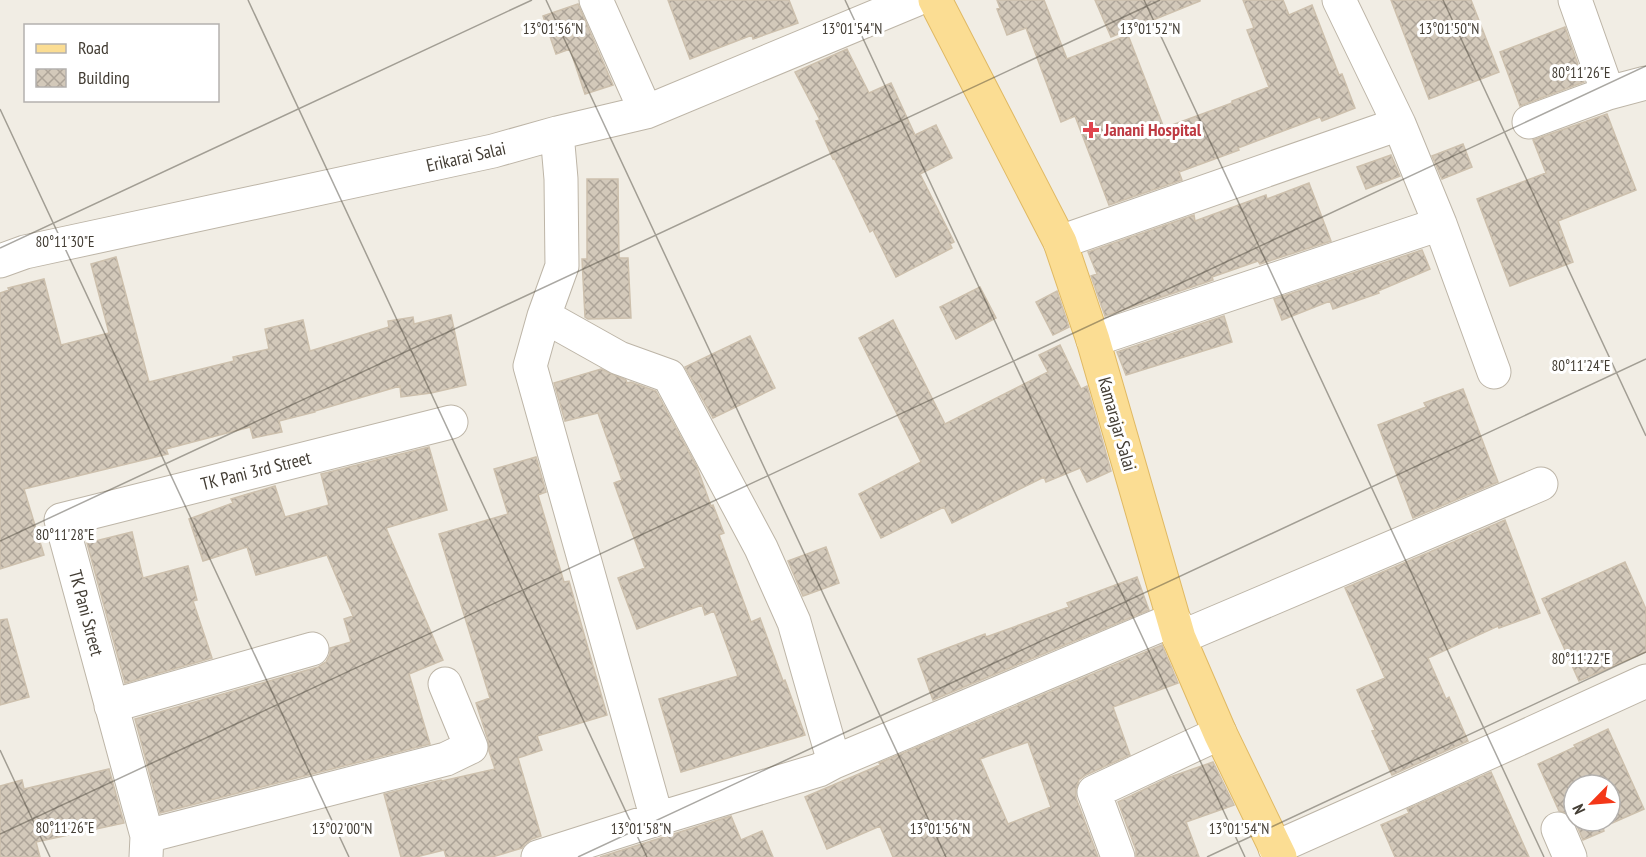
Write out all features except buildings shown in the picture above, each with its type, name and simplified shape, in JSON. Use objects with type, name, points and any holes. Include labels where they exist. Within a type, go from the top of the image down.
[{"type":"main road","name":"Kamarajar Salai","points":[[935,0],[1060,242],[1093,340],[1177,630],[1220,733],[1277,852]]},
{"type":"street","points":[[596,0],[646,112]]},
{"type":"street","name":"Erikarai Salai","points":[[0,261],[25,252],[493,151],[646,112],[915,0]]},
{"type":"street","points":[[1339,0],[1399,124],[1440,224],[1494,372]]},
{"type":"street","points":[[1575,0],[1608,93]]},
{"type":"street","points":[[1529,122],[1608,93],[1646,83]]},
{"type":"street","points":[[1060,242],[1399,124]]},
{"type":"street","points":[[557,134],[561,179],[562,266],[544,316],[530,366],[657,819]]},
{"type":"street","points":[[1093,340],[1440,224]]},
{"type":"street","points":[[544,316],[619,358],[669,376],[761,548],[794,621],[834,762]]},
{"type":"street","name":"TK Pani 3rd Street","points":[[61,520],[451,422]]},
{"type":"street","points":[[538,857],[819,770],[1163,624],[1177,630],[1541,484]]},
{"type":"street","name":"TK Pani Street","points":[[61,520],[146,847]]},
{"type":"street","points":[[111,706],[312,649]]},
{"type":"street","points":[[1277,852],[1646,681]]},
{"type":"street","points":[[146,847],[446,759],[471,747],[446,684]]},
{"type":"street","points":[[1118,857],[1094,792],[1220,733]]},
{"type":"place","name":"Janani Hospital","points":[[1091,130]]}]
